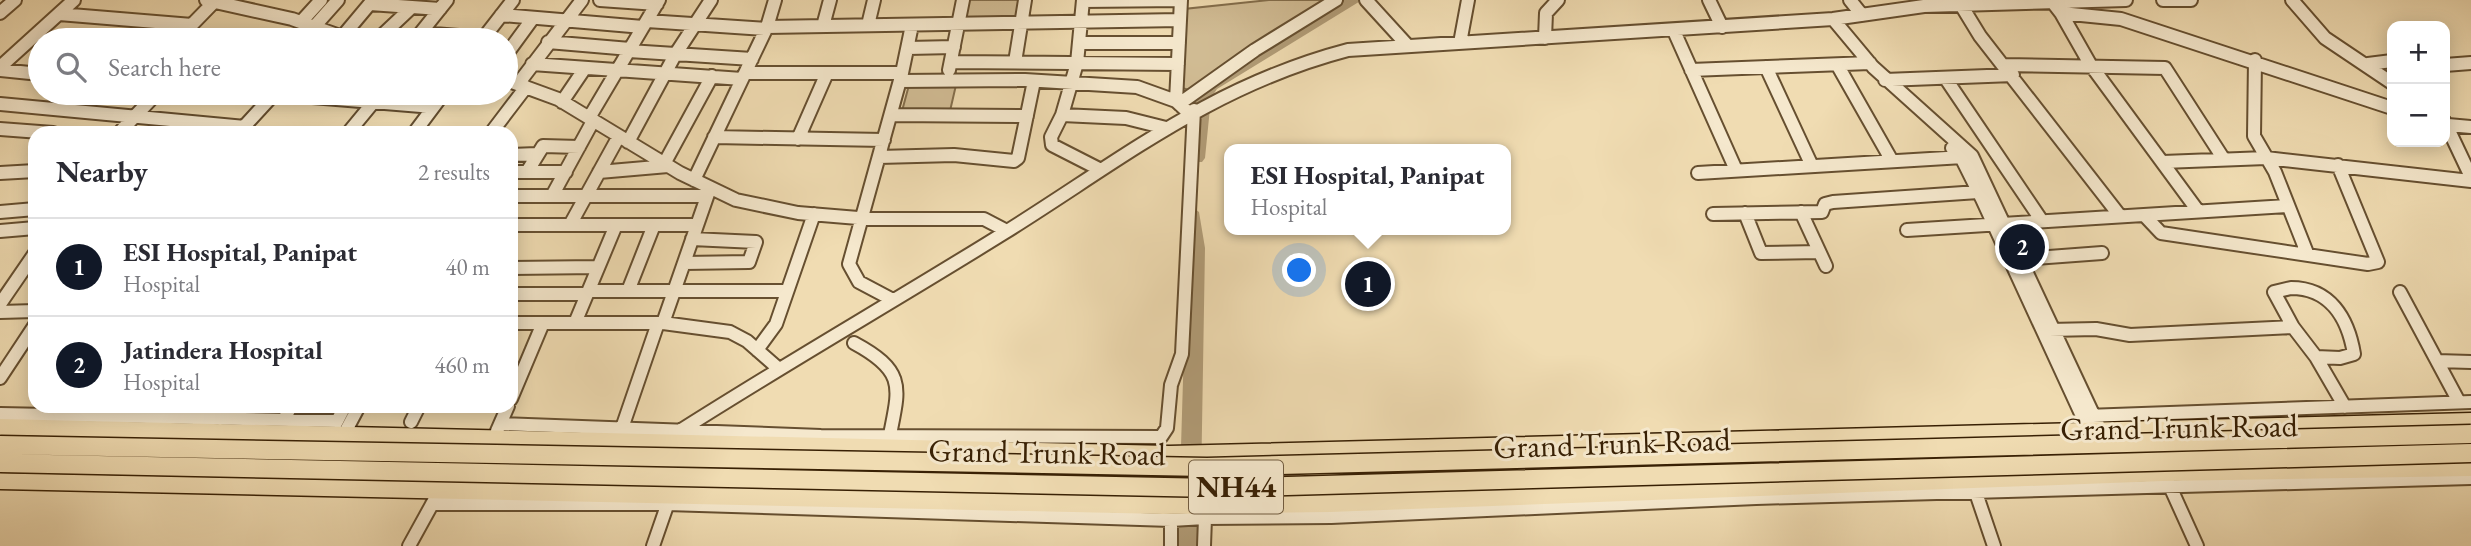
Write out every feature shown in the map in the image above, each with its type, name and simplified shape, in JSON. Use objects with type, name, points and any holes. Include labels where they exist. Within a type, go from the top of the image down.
[{"type":"highway","points":[[0,427],[497,431],[661,442],[888,442],[1169,454],[1477,448],[2091,422],[2471,421]]},
{"type":"highway","points":[[2390,422],[2423,469]]},
{"type":"highway","name":"Grand Trunk Road","points":[[0,445],[1207,467],[2471,434]]},
{"type":"highway","points":[[1477,448],[1485,497]]},
{"type":"highway","name":"Grand Trunk Road","points":[[0,463],[1214,488],[2471,453]]},
{"type":"highway","points":[[0,481],[309,487],[436,496],[639,492],[669,498],[1172,515],[1331,510],[1485,497],[1974,486],[2471,468]]},
{"type":"street","points":[[0,13],[15,0]]},
{"type":"street","points":[[46,28],[74,0]]},
{"type":"street","points":[[301,22],[321,0]]},
{"type":"street","points":[[189,28],[210,1],[244,4],[314,27],[338,0]]},
{"type":"street","points":[[491,28],[513,0]]},
{"type":"street","points":[[518,100],[532,64],[582,0]]},
{"type":"street","points":[[552,197],[591,119],[658,2],[600,0]]},
{"type":"street","points":[[570,225],[599,172],[624,139],[711,0]]},
{"type":"street","points":[[694,180],[766,28],[775,0]]},
{"type":"street","points":[[823,26],[831,0]]},
{"type":"street","points":[[868,25],[874,0]]},
{"type":"street","points":[[947,81],[963,0]]},
{"type":"street","points":[[1015,62],[1025,0]]},
{"type":"street","points":[[1101,170],[1052,145],[1051,137],[1062,115],[1077,62],[1083,0],[1181,0],[1178,103]]},
{"type":"street","points":[[1178,103],[1255,50],[1336,0]]},
{"type":"street","points":[[1366,0],[1408,47]]},
{"type":"street","points":[[1460,43],[1468,0]]},
{"type":"street","points":[[1545,38],[1546,13],[1558,0]]},
{"type":"street","points":[[1709,0],[1722,27]]},
{"type":"street","points":[[1850,0],[1862,15]]},
{"type":"street","points":[[2057,8],[2075,1],[2126,0]]},
{"type":"street","points":[[2164,0],[2191,0]]},
{"type":"street","points":[[2292,0],[2325,37],[2387,79]]},
{"type":"street","points":[[354,28],[372,2],[412,7],[443,4]]},
{"type":"street","points":[[639,492],[661,442],[1007,231],[1196,110],[1298,64],[1348,50],[1833,19],[1919,3],[2057,8],[2125,20],[2255,60],[2387,106]]},
{"type":"street","points":[[1960,3],[1980,36],[2013,75],[2120,216]]},
{"type":"street","points":[[425,28],[443,4]]},
{"type":"street","points":[[390,28],[412,7]]},
{"type":"street","points":[[2057,8],[2090,64],[2198,211]]},
{"type":"street","points":[[59,14],[192,25]]},
{"type":"street","points":[[501,15],[566,21],[766,28],[1180,20]]},
{"type":"street","points":[[518,39],[533,18]]},
{"type":"street","points":[[1833,19],[1834,28],[1865,64],[1967,157],[2091,422],[2465,402]]},
{"type":"street","points":[[893,300],[855,280],[850,273],[849,264],[901,77],[912,24]]},
{"type":"street","points":[[1674,31],[1736,170]]},
{"type":"street","points":[[548,42],[675,55],[752,59]]},
{"type":"street","points":[[1079,43],[1179,43]]},
{"type":"street","points":[[0,69],[28,47]]},
{"type":"street","points":[[908,48],[954,47]]},
{"type":"street","points":[[2255,60],[2252,128],[2275,172],[2307,253]]},
{"type":"street","points":[[951,62],[1178,64]]},
{"type":"street","points":[[2368,64],[2387,62]]},
{"type":"street","points":[[2450,65],[2471,63]]},
{"type":"street","points":[[532,64],[712,76],[827,73],[947,81],[1034,81],[1137,87],[1196,110]]},
{"type":"street","points":[[1691,70],[1865,64]]},
{"type":"street","points":[[2004,65],[2090,64],[2165,68],[2223,158]]},
{"type":"street","points":[[1838,66],[1892,161]]},
{"type":"street","points":[[1766,67],[1812,166]]},
{"type":"street","points":[[562,102],[585,68]]},
{"type":"street","points":[[0,69],[28,72]]},
{"type":"street","points":[[798,139],[827,73]]},
{"type":"street","points":[[1883,80],[2013,75]]},
{"type":"street","points":[[666,165],[712,76]]},
{"type":"street","points":[[1946,79],[2042,221]]},
{"type":"street","points":[[879,157],[954,155],[1014,162],[1018,158],[1034,81]]},
{"type":"street","points":[[518,84],[562,102],[694,180],[708,192]]},
{"type":"street","points":[[518,96],[525,87]]},
{"type":"street","points":[[0,104],[136,115],[213,126]]},
{"type":"street","points":[[126,126],[146,105]]},
{"type":"street","points":[[245,126],[263,105]]},
{"type":"street","points":[[354,126],[371,105]]},
{"type":"street","points":[[419,126],[433,107],[421,105]]},
{"type":"street","points":[[496,126],[512,105]]},
{"type":"street","points":[[505,126],[516,105]]},
{"type":"street","points":[[505,413],[497,431],[622,428],[888,442],[1164,436],[1171,384],[1182,355],[1196,110]]},
{"type":"street","points":[[891,115],[1027,116]]},
{"type":"street","points":[[1062,115],[1126,118],[1166,128]]},
{"type":"street","points":[[2450,124],[2471,127]]},
{"type":"street","points":[[0,129],[28,131]]},
{"type":"street","points":[[2162,162],[2266,158],[2471,179],[2466,161],[2450,129]]},
{"type":"street","points":[[714,137],[884,140]]},
{"type":"street","points":[[527,172],[543,146],[579,147]]},
{"type":"street","points":[[518,155],[537,154]]},
{"type":"street","points":[[1698,173],[1967,157]]},
{"type":"street","points":[[1967,157],[1978,192],[2021,259],[2048,330]]},
{"type":"street","points":[[599,172],[666,165]]},
{"type":"street","points":[[2144,215],[2161,233],[2368,264],[2378,262],[2338,165]]},
{"type":"street","points":[[0,173],[28,171]]},
{"type":"street","points":[[518,172],[566,172]]},
{"type":"street","points":[[518,196],[585,197],[708,192],[736,200],[814,214],[863,218],[984,219],[1007,231]]},
{"type":"street","points":[[622,428],[674,292],[708,192]]},
{"type":"street","points":[[1713,214],[1822,212],[1825,204],[1833,202],[1978,192]]},
{"type":"street","points":[[1907,230],[2287,206]]},
{"type":"street","points":[[0,212],[28,210]]},
{"type":"street","points":[[1801,212],[1826,266]]},
{"type":"street","points":[[1745,213],[1761,253],[1819,252]]},
{"type":"street","points":[[757,350],[776,324],[814,214]]},
{"type":"street","points":[[518,225],[697,225]]},
{"type":"street","points":[[575,323],[616,225]]},
{"type":"street","points":[[628,291],[654,225]]},
{"type":"street","points":[[0,231],[28,229]]},
{"type":"street","points":[[684,263],[749,262],[756,242],[692,239]]},
{"type":"street","points":[[2021,259],[2102,253]]},
{"type":"street","points":[[0,304],[28,263]]},
{"type":"street","points":[[518,268],[598,267]]},
{"type":"street","points":[[2316,358],[2340,358],[2354,354],[2349,337],[2323,294],[2309,290],[2275,290],[2273,294],[2345,407]]},
{"type":"street","points":[[518,294],[787,291]]},
{"type":"street","points":[[2400,292],[2437,361],[2465,402]]},
{"type":"street","points":[[0,312],[28,311]]},
{"type":"street","points":[[518,323],[661,323],[730,332],[779,369]]},
{"type":"street","points":[[518,367],[543,323]]},
{"type":"street","points":[[2048,330],[2096,329],[2130,335],[2293,327]]},
{"type":"street","points":[[0,378],[28,335]]},
{"type":"street","points":[[854,343],[883,357],[895,374],[897,390],[878,504]]},
{"type":"street","points":[[2437,361],[2471,362]]},
{"type":"street","points":[[0,414],[28,412]]},
{"type":"street","points":[[169,413],[220,419],[284,420],[337,430]]},
{"type":"street","points":[[220,419],[224,413]]},
{"type":"street","points":[[284,420],[288,413]]},
{"type":"street","points":[[309,487],[343,413]]},
{"type":"street","points":[[337,430],[353,413]]},
{"type":"street","points":[[411,422],[416,413]]},
{"type":"street","points":[[2197,546],[2166,480],[2471,478]]},
{"type":"street","points":[[1331,510],[1756,498],[1974,486],[1994,546]]},
{"type":"street","points":[[409,546],[436,496],[669,498],[653,546]]},
{"type":"street","points":[[1204,546],[1206,514]]},
{"type":"street","points":[[1171,546],[1172,515]]},
{"type":"shaded area","points":[[967,0],[1020,0],[1017,21],[963,22]]},
{"type":"shaded area","points":[[1269,0],[1331,0],[1189,90],[1179,87],[1184,9]]},
{"type":"shaded area","points":[[909,85],[956,85],[950,111],[902,111]]},
{"type":"waterway","points":[[1196,158],[1202,98],[1211,85],[1354,0]]},
{"type":"waterway","points":[[1189,546],[1196,248],[1190,212]]},
{"type":"place","name":"Jatindera Hospital","points":[[2022,247]]},
{"type":"place","name":"ESI Hospital, Panipat","points":[[1368,284]]}]
